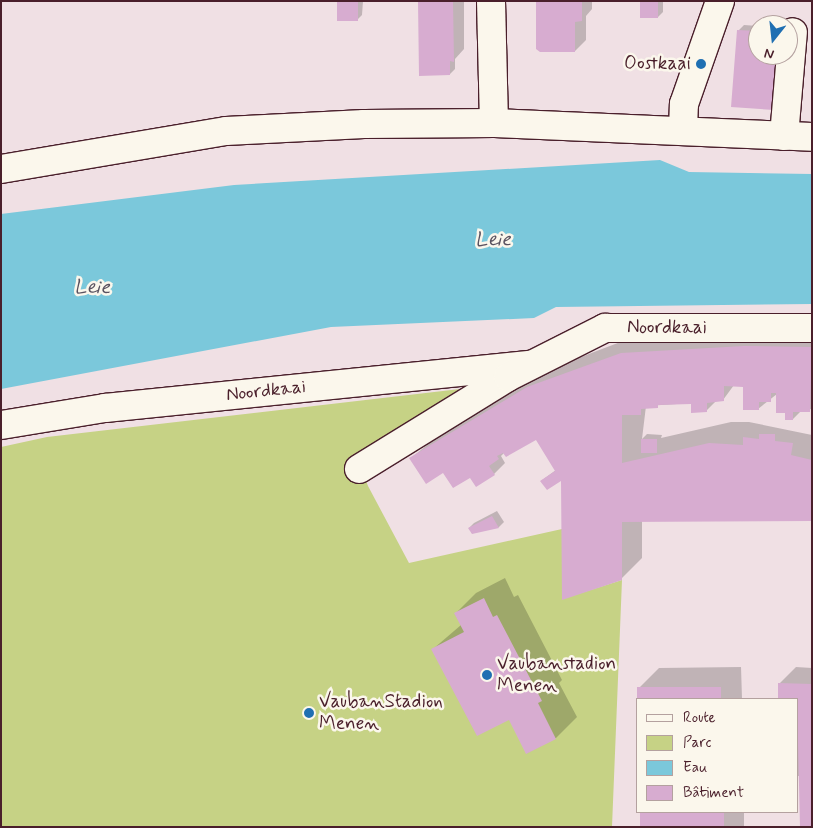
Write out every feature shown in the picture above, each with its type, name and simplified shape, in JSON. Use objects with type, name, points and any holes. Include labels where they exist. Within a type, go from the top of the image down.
[{"type":"street","points":[[491,1],[494,123]]},
{"type":"street","points":[[683,130],[684,104],[720,1]]},
{"type":"street","points":[[784,136],[790,65]]},
{"type":"street","points":[[1,169],[226,131],[364,124],[494,123],[812,137]]},
{"type":"street","name":"Noordkaai","points":[[359,468],[531,365],[606,328],[812,328]]},
{"type":"street","name":"Noordkaai","points":[[1,425],[105,408],[531,365]]},
{"type":"green space","name":"VaubanStadion Menen","points":[[460,389],[356,454],[368,486],[409,563],[562,529],[562,599],[622,580],[612,827],[1,827],[1,447],[47,437]]},
{"type":"water","name":"Leie","points":[[660,160],[689,172],[812,174],[812,304],[556,307],[534,318],[331,327],[1,389],[1,214],[234,185]]},
{"type":"building","points":[[337,1],[358,1],[358,21],[337,21]]},
{"type":"building","points":[[453,1],[454,62],[450,61],[450,75],[419,76],[418,2]]},
{"type":"building","points":[[582,1],[582,21],[575,22],[575,52],[540,52],[536,49],[536,2]]},
{"type":"building","points":[[640,1],[658,1],[658,18],[640,18]]},
{"type":"building","points":[[737,30],[748,31],[748,65],[778,65],[774,110],[731,107]]},
{"type":"building","points":[[744,346],[812,347],[810,412],[793,412],[793,420],[785,420],[785,413],[776,413],[776,393],[771,393],[771,402],[759,402],[759,410],[743,410],[743,387],[724,386],[724,401],[707,403],[707,412],[691,413],[691,404],[658,405],[658,408],[641,409],[641,415],[622,415],[622,463],[709,443],[743,445],[743,437],[759,439],[759,434],[775,434],[775,441],[793,443],[791,455],[812,460],[812,521],[622,522],[622,580],[562,600],[561,481],[547,490],[540,481],[555,471],[536,440],[506,457],[503,453],[497,456],[499,459],[489,466],[495,475],[476,487],[470,478],[453,488],[443,473],[426,484],[409,458],[527,387],[621,353]]},
{"type":"building","points":[[641,439],[657,439],[657,453],[641,453]]},
{"type":"building","points":[[492,516],[499,528],[472,534],[468,528]]},
{"type":"building","name":"Vaubanstadion Menen","points":[[484,598],[493,617],[497,615],[542,701],[538,703],[556,739],[526,754],[509,720],[477,736],[431,649],[464,632],[454,613]]},
{"type":"building","points":[[778,683],[812,684],[812,827],[800,827],[798,698],[778,698]]},
{"type":"building","points":[[637,687],[721,687],[721,698],[637,698]]},
{"type":"building","points":[[640,813],[724,813],[724,827],[640,827]]},
{"type":"place","name":"Oostkaai","points":[[701,64]]},
{"type":"place","name":"Vaubanstadion Menen","points":[[487,675]]},
{"type":"place","name":"VaubanStadion Menen","points":[[309,713]]}]
